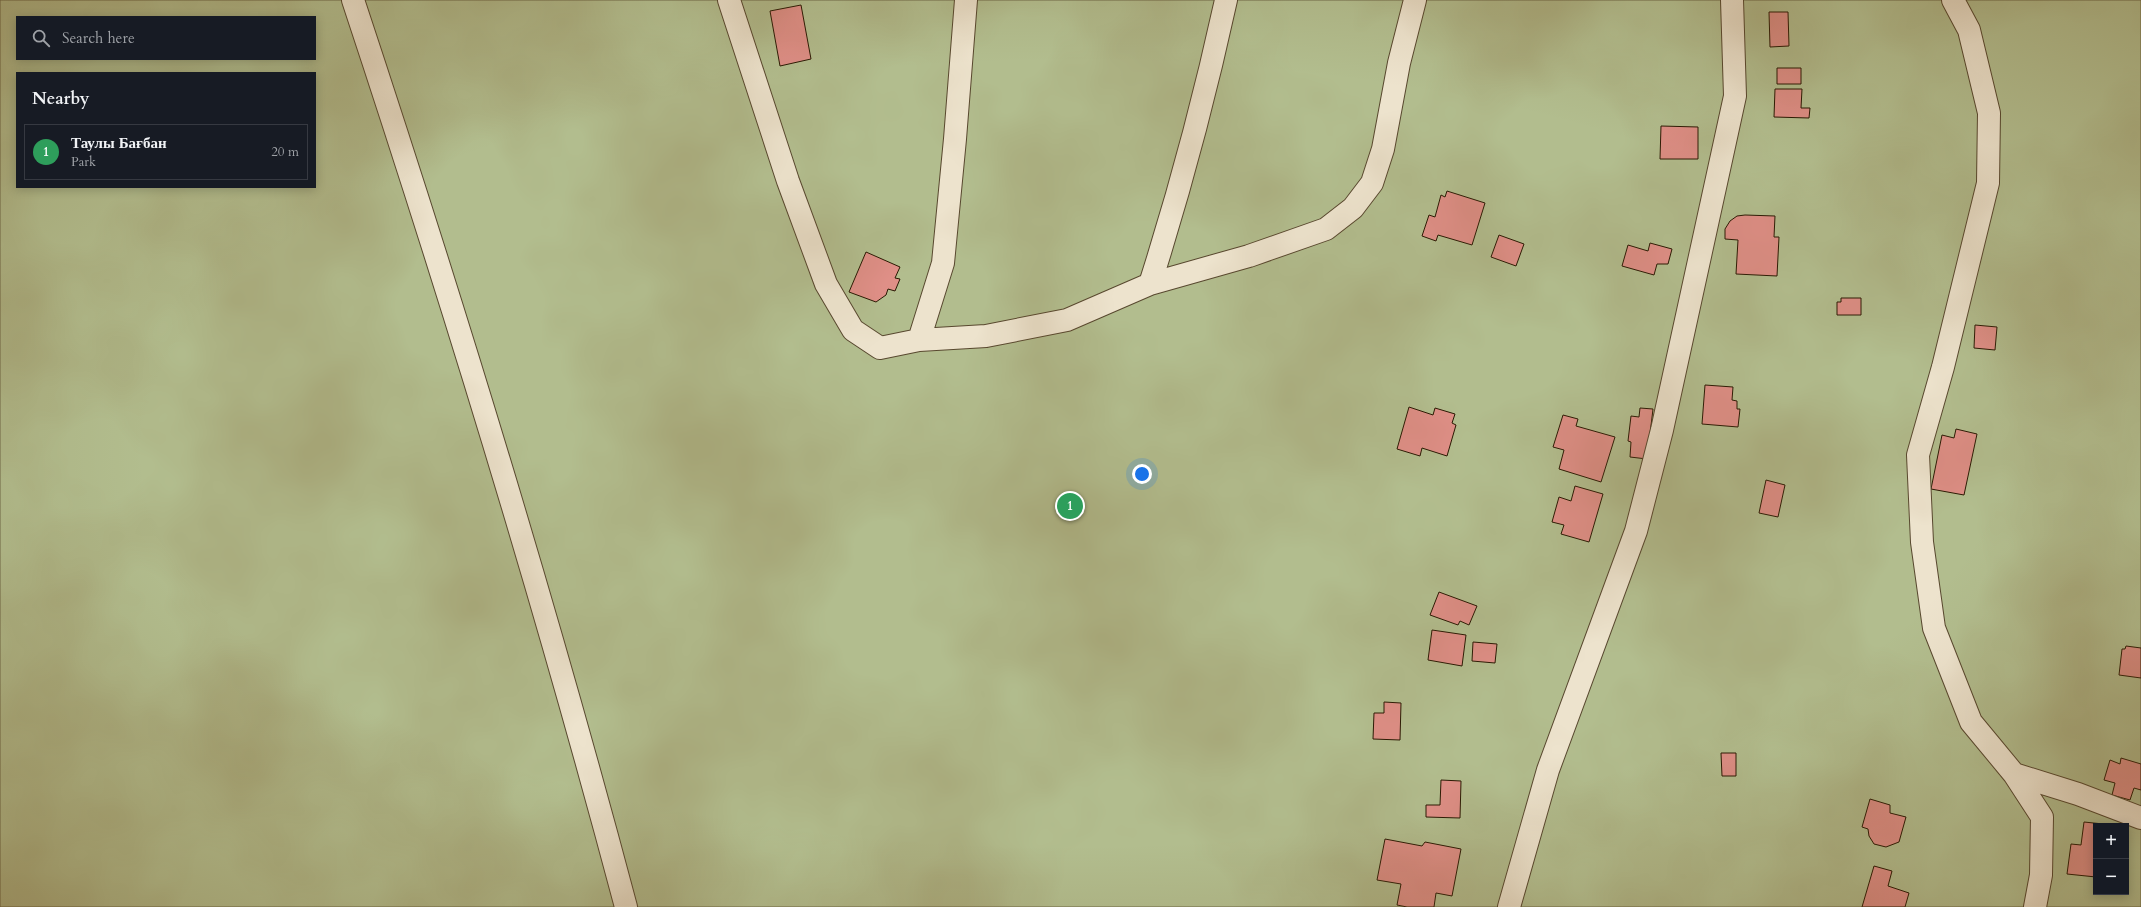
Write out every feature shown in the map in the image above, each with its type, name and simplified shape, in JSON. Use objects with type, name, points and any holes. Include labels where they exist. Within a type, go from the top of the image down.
[{"type":"street","points":[[353,0],[405,157],[483,410],[626,907]]},
{"type":"street","points":[[729,0],[788,181],[826,284],[853,330],[880,348],[919,340],[986,336],[1067,320],[1150,284],[1249,256],[1326,229],[1353,208],[1372,183],[1383,149],[1399,64],[1415,0]]},
{"type":"street","points":[[919,340],[943,263],[966,0]]},
{"type":"street","points":[[1150,284],[1178,194],[1210,71],[1226,0]]},
{"type":"street","points":[[1509,907],[1548,770],[1636,531],[1662,430],[1735,96],[1732,0]]},
{"type":"street","points":[[1953,0],[1969,30],[1990,112],[1988,183],[1943,367],[1918,455],[1922,542],[1934,628],[1971,722],[2014,774],[2042,817],[2041,875],[2035,907]]},
{"type":"street","points":[[2014,774],[2078,794],[2141,818]]},
{"type":"green space","points":[[0,0],[2141,0],[2141,907],[0,907]]},
{"type":"building","points":[[801,5],[811,59],[780,66],[770,11]]},
{"type":"building","points":[[1769,12],[1788,12],[1789,46],[1770,47]]},
{"type":"building","points":[[1777,68],[1801,68],[1801,84],[1777,84]]},
{"type":"building","points":[[1775,89],[1802,89],[1801,108],[1810,108],[1809,118],[1774,117]]},
{"type":"building","points":[[1661,126],[1698,127],[1698,159],[1660,159]]},
{"type":"building","points":[[1447,191],[1485,203],[1472,245],[1438,235],[1436,241],[1422,236],[1429,215],[1435,217],[1441,195],[1445,197]]},
{"type":"building","points":[[1737,216],[1775,216],[1774,237],[1779,237],[1777,276],[1736,274],[1738,240],[1725,239],[1725,229],[1730,221]]},
{"type":"building","points":[[1499,235],[1524,244],[1516,266],[1491,257]]},
{"type":"building","points":[[1650,243],[1672,249],[1668,264],[1657,264],[1654,275],[1622,266],[1628,245],[1648,251]]},
{"type":"building","points":[[866,252],[900,267],[895,278],[900,279],[895,291],[888,289],[886,295],[876,302],[849,292]]},
{"type":"building","points":[[1841,298],[1861,298],[1861,315],[1837,315],[1837,302],[1841,302]]},
{"type":"building","points":[[1975,325],[1997,327],[1995,350],[1974,348]]},
{"type":"building","points":[[1705,385],[1733,387],[1732,400],[1737,401],[1737,409],[1740,409],[1738,427],[1702,424]]},
{"type":"building","points":[[1409,407],[1433,415],[1435,408],[1455,414],[1452,423],[1456,425],[1447,456],[1422,448],[1420,456],[1397,449]]},
{"type":"building","points":[[1640,408],[1653,409],[1647,459],[1630,457],[1631,442],[1628,441],[1631,416],[1639,417]]},
{"type":"building","points":[[1563,415],[1578,419],[1576,426],[1615,437],[1601,482],[1559,469],[1564,450],[1553,447]]},
{"type":"building","points":[[1956,429],[1977,434],[1964,495],[1931,489],[1942,435],[1954,438]]},
{"type":"building","points":[[1766,480],[1785,485],[1778,517],[1759,513]]},
{"type":"building","points":[[1575,486],[1603,494],[1589,542],[1561,534],[1564,525],[1552,522],[1559,497],[1571,501]]},
{"type":"building","points":[[1439,592],[1477,606],[1469,625],[1460,621],[1458,625],[1430,615]]},
{"type":"building","points":[[1432,630],[1466,635],[1462,666],[1428,660]]},
{"type":"building","points":[[1473,642],[1497,644],[1495,663],[1472,661]]},
{"type":"building","points":[[2126,646],[2141,648],[2141,678],[2119,675],[2122,649],[2125,649]]},
{"type":"building","points":[[1384,702],[1401,703],[1400,740],[1373,739],[1374,713],[1384,713]]},
{"type":"building","points":[[1721,753],[1736,753],[1736,776],[1722,776]]},
{"type":"building","points":[[2121,758],[2141,764],[2141,790],[2134,788],[2130,800],[2112,795],[2115,783],[2104,780],[2110,760],[2120,764]]},
{"type":"building","points":[[1441,780],[1461,781],[1460,818],[1426,817],[1426,805],[1440,805]]},
{"type":"building","points":[[1870,799],[1890,805],[1890,813],[1906,817],[1899,842],[1886,847],[1874,844],[1869,836],[1868,829],[1862,827]]},
{"type":"building","points":[[2084,822],[2094,823],[2093,877],[2067,874],[2071,844],[2081,845]]},
{"type":"building","points":[[1385,839],[1422,846],[1425,842],[1461,849],[1452,896],[1436,893],[1434,907],[1407,907],[1397,905],[1401,884],[1377,880]]},
{"type":"building","points":[[1874,866],[1892,871],[1888,886],[1909,893],[1905,907],[1862,907]]},
{"type":"place","name":"Таулы Бағбан","points":[[1070,506]]}]
